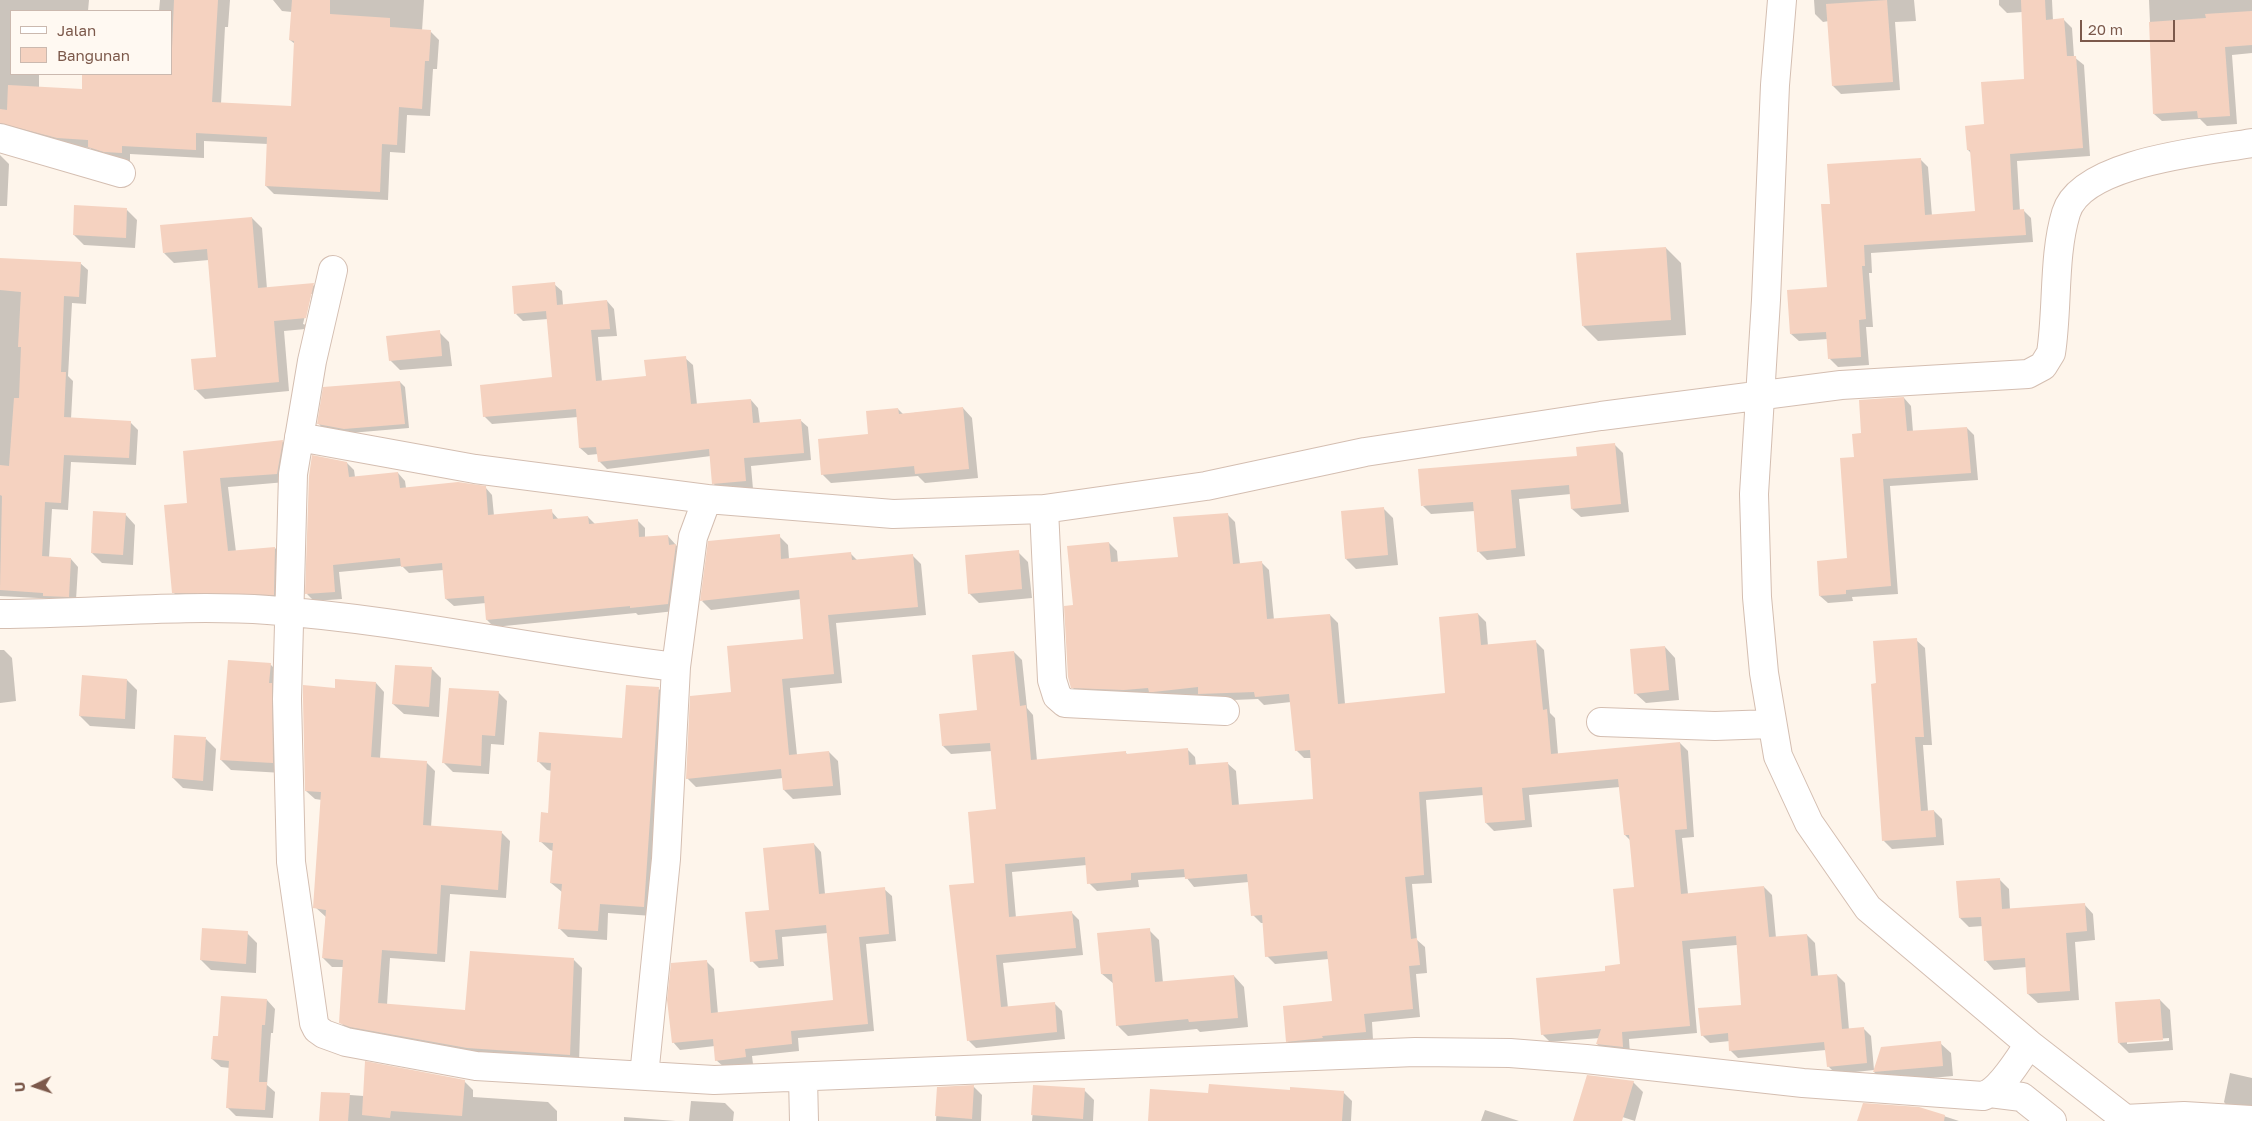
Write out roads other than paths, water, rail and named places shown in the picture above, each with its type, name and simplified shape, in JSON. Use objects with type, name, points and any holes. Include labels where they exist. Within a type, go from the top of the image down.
[{"type":"street","points":[[1782,0],[1751,397],[1757,597],[1765,723],[1778,756],[1809,823],[1868,908],[2027,1047],[2126,1120],[2184,1116],[2252,1120]]},
{"type":"street","points":[[0,138],[121,173]]},
{"type":"street","points":[[299,437],[475,469],[707,499],[893,514],[1044,509],[1206,486],[1365,452],[1601,416],[1841,385],[2028,374],[2035,372],[2048,360],[2051,353],[2064,221],[2070,203],[2078,192],[2106,175],[2154,160],[2252,143]]},
{"type":"street","points":[[333,270],[312,362],[293,474],[287,699],[291,862],[314,1023],[317,1029],[346,1042],[476,1066],[714,1080],[1415,1052],[1510,1054],[1586,1059],[1803,1082],[1983,1096],[1999,1084],[2027,1047]]},
{"type":"street","points":[[644,1076],[666,859],[676,667],[693,537],[707,499]]},
{"type":"street","points":[[1044,509],[1052,680],[1057,696],[1065,703],[1083,705],[1225,711]]},
{"type":"street","points":[[0,614],[68,614],[175,609],[328,615],[676,667]]},
{"type":"street","points":[[1601,722],[1715,726],[1765,723]]},
{"type":"street","points":[[803,1076],[804,1121]]},
{"type":"street","points":[[1999,1084],[2022,1097],[2052,1121]]}]
